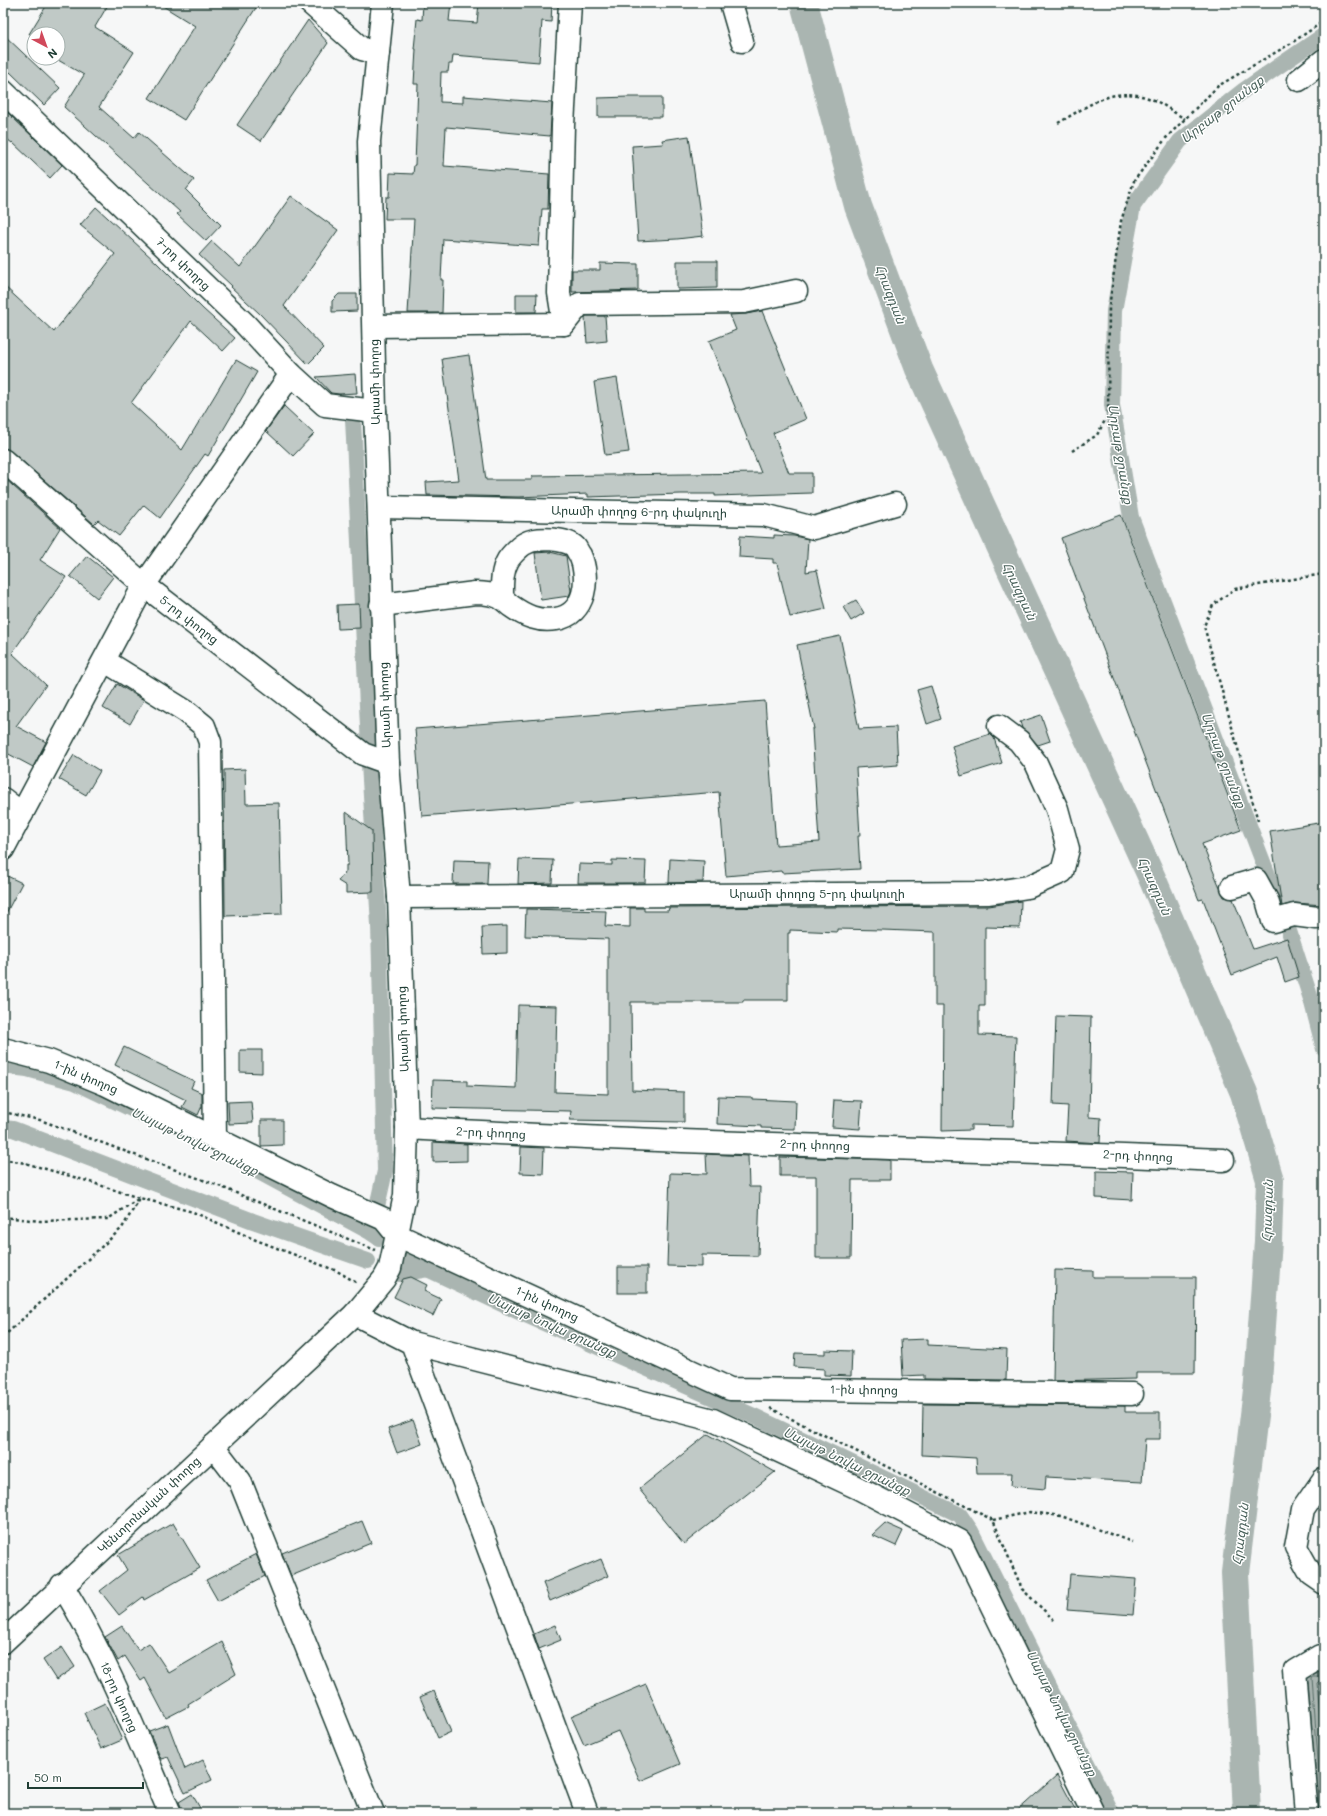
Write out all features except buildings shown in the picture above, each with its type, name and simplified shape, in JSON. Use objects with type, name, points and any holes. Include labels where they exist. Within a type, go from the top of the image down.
[{"type":"street","points":[[310,3],[362,49],[378,53]]},
{"type":"street","name":"Արամի փողոց","points":[[297,1370],[356,1314],[384,1279],[390,1268],[405,1195],[407,1128],[399,897],[388,763],[381,605],[369,141],[383,3]]},
{"type":"street","points":[[564,324],[559,293],[563,125],[570,3]]},
{"type":"street","points":[[731,3],[742,40]]},
{"type":"street","points":[[1299,80],[1324,60]]},
{"type":"street","name":"7-րդ փողոց","points":[[3,91],[245,324],[291,374],[325,405],[375,411]]},
{"type":"street","points":[[564,324],[580,304],[744,302],[796,291]]},
{"type":"street","points":[[374,326],[564,324]]},
{"type":"street","points":[[3,849],[144,585],[291,374]]},
{"type":"street","name":"5-րդ փողոց","points":[[3,460],[144,585],[364,754],[388,763]]},
{"type":"street","name":"Արամի փողոց 6-րդ փակուղի","points":[[379,507],[764,515],[814,528],[895,504]]},
{"type":"street","points":[[381,605],[475,593],[487,594],[502,599]]},
{"type":"street","points":[[105,660],[187,712],[204,726],[210,742],[215,1138]]},
{"type":"street","name":"Արամի փողոց 5-րդ փակուղի","points":[[399,897],[989,894],[1028,887],[1062,872],[1068,849],[1057,809],[1036,763],[1019,741],[999,726]]},
{"type":"street","points":[[3,800],[22,814]]},
{"type":"street","points":[[1232,887],[1256,880],[1268,900],[1273,921],[1294,915],[1317,918],[1324,917]]},
{"type":"street","name":"1-ին փողոց","points":[[3,1049],[49,1061],[106,1084],[332,1196],[384,1219],[397,1235],[730,1389],[1132,1394]]},
{"type":"street","name":"2-րդ փողոց","points":[[407,1128],[535,1136],[1223,1160]]},
{"type":"street","points":[[356,1314],[412,1343],[713,1420],[858,1488],[960,1541],[1093,1813]]},
{"type":"street","points":[[412,1343],[587,1813]]},
{"type":"street","name":"Կենտրոնական փողոց","points":[[3,1642],[213,1446],[297,1370]]},
{"type":"street","points":[[213,1446],[240,1481],[373,1813]]},
{"type":"street","points":[[1323,1480],[1303,1509],[1296,1547],[1311,1574],[1324,1583]]},
{"type":"street","name":"18-րդ փողոց","points":[[62,1586],[113,1681],[170,1813]]},
{"type":"street","points":[[1307,1813],[1295,1671],[1320,1656],[1324,1656]]},
{"type":"path","points":[[1072,451],[1098,435],[1108,415],[1109,308],[1121,221],[1134,181],[1166,138],[1218,86],[1290,44],[1324,21]]},
{"type":"path","points":[[1058,123],[1103,98],[1126,93],[1156,101],[1185,119]]},
{"type":"path","points":[[1258,821],[1204,626],[1213,604],[1235,589],[1324,574]]},
{"type":"path","points":[[3,1112],[40,1120],[200,1179],[392,1256]]},
{"type":"path","points":[[3,1160],[25,1163],[140,1198],[194,1212],[256,1240],[337,1271],[374,1292]]},
{"type":"path","points":[[3,1217],[40,1221],[108,1219],[140,1198]]},
{"type":"path","points":[[3,1337],[122,1228],[140,1198]]},
{"type":"path","points":[[766,1406],[992,1520],[1030,1512],[1061,1516],[1132,1542]]},
{"type":"path","points":[[992,1520],[1022,1589],[1055,1621]]},
{"type":"water","points":[[1312,1672],[1324,1672],[1324,1813],[1319,1813],[1308,1680],[1302,1675]]},
{"type":"waterway","name":"Հրազդան","points":[[804,3],[858,206],[919,369],[1152,878],[1244,1093],[1270,1180],[1268,1241],[1258,1382],[1235,1573],[1247,1813]]},
{"type":"waterway","name":"Արբաթ ջրանցք","points":[[1281,909],[1131,517],[1112,405],[1114,311],[1133,206],[1180,141],[1244,90],[1324,35]]},
{"type":"waterway","points":[[353,419],[369,747]]},
{"type":"waterway","points":[[369,764],[379,925],[385,1171],[376,1211]]},
{"type":"waterway","name":"Արբաթ ջրանցք","points":[[1287,925],[1311,999],[1324,1049]]},
{"type":"waterway","name":"Սայաթ Նովա ջրանցք","points":[[3,1066],[27,1069],[75,1082],[144,1115]]},
{"type":"waterway","name":"Սայաթ Նովա ջրանցք","points":[[3,1128],[13,1129],[253,1221],[368,1261]]},
{"type":"waterway","name":"Սայաթ Նովա ջրանցք","points":[[246,1165],[379,1238]]},
{"type":"waterway","name":"Սայաթ Նովա ջրանցք","points":[[406,1259],[519,1312],[754,1416],[960,1515],[971,1531],[1112,1813]]},
{"type":"waterway","name":"Սայաթ Նովա ջրանցք","points":[[399,1274],[428,1269]]}]
